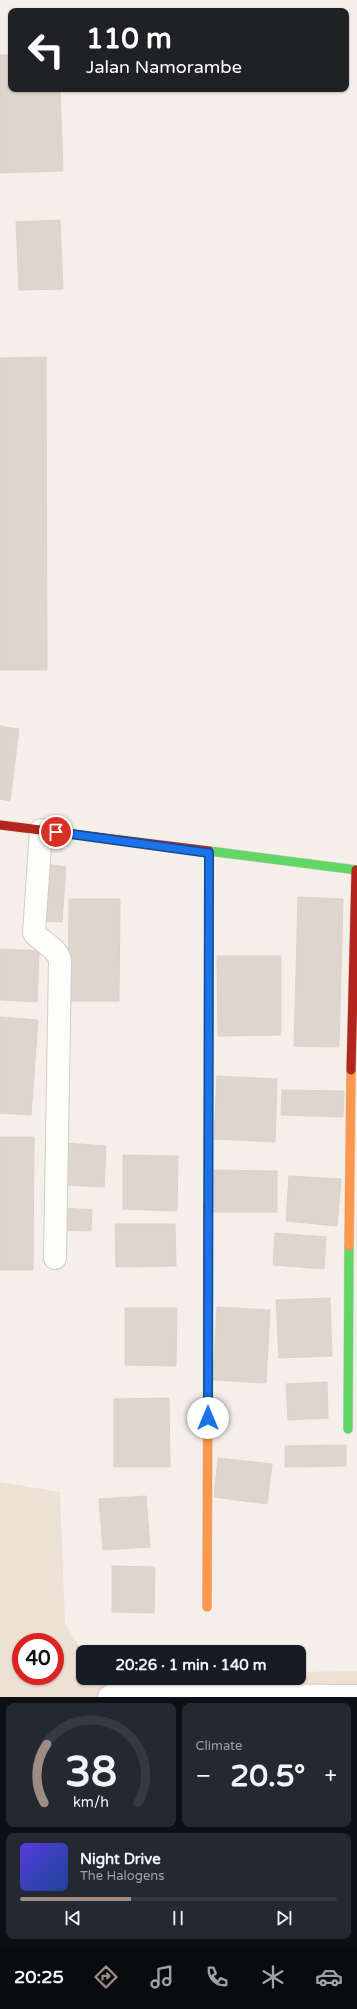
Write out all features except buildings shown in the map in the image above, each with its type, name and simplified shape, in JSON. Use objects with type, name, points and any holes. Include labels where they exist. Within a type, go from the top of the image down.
[{"type":"street","points":[[0,825],[209,853],[357,870],[349,1161],[348,1429]]},
{"type":"street","points":[[41,830],[34,933],[53,948],[58,954],[60,960],[55,1258]]},
{"type":"street","points":[[207,1607],[209,853]]},
{"type":"street","points":[[109,1697],[120,1692],[278,1696],[357,1696]]},
{"type":"shaded area","points":[[0,1482],[60,1492],[65,1624],[78,1645],[76,1645],[76,1685],[306,1685],[306,1672],[357,1671],[357,1697],[0,1697]]},
{"type":"traffic: fast","points":[[209,851],[357,870]]},
{"type":"traffic: fast","points":[[208,1205],[209,957]]},
{"type":"traffic: fast","points":[[348,1429],[349,1246]]},
{"type":"traffic: slow","points":[[209,853],[209,957]]},
{"type":"traffic: slow","points":[[349,1246],[351,1070]]},
{"type":"traffic: slow","points":[[207,1607],[208,1357]]},
{"type":"traffic: jam","points":[[0,825],[209,851]]},
{"type":"traffic: jam","points":[[351,1070],[356,870]]},
{"type":"traffic: jam","points":[[208,1205],[208,1357]]},
{"type":"route","points":[[56,832],[209,853],[208,1418]]}]
